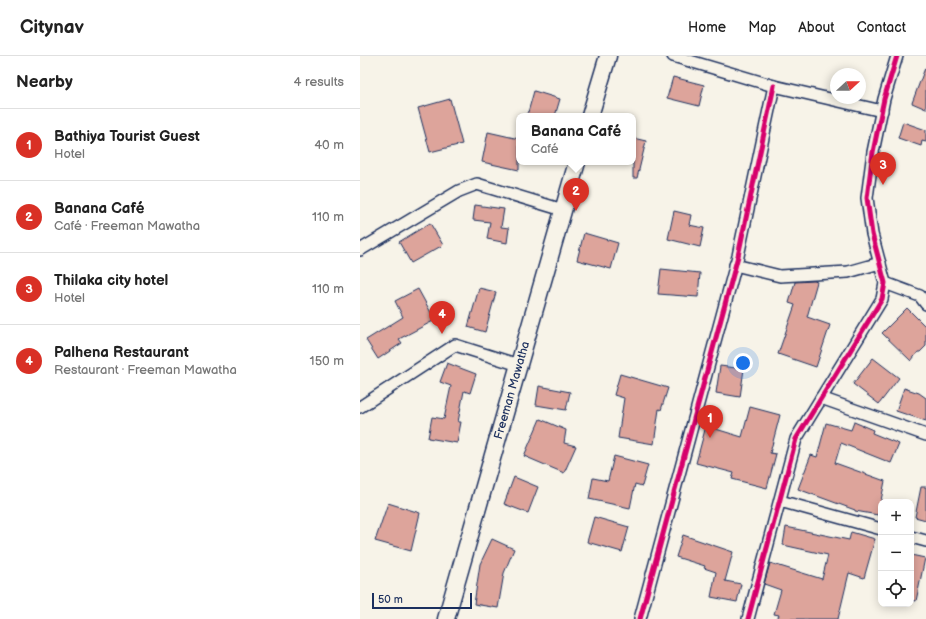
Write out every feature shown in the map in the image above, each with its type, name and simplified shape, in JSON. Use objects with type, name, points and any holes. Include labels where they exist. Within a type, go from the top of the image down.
[{"type":"street","points":[[591,113],[608,56]]},
{"type":"street","points":[[673,56],[774,86],[882,111]]},
{"type":"street","points":[[748,619],[796,439],[882,299],[885,283],[872,234],[867,198],[873,152],[882,111],[897,56]]},
{"type":"street","points":[[640,619],[735,265],[774,86]]},
{"type":"street","name":"Freeman Mawatha","points":[[446,619],[576,165]]},
{"type":"street","points":[[360,250],[459,191],[477,184],[563,210]]},
{"type":"street","points":[[735,265],[780,276],[848,272],[880,263]]},
{"type":"street","points":[[885,283],[924,297]]},
{"type":"street","points":[[360,407],[455,345],[519,365]]},
{"type":"street","points":[[821,398],[926,435]]},
{"type":"street","points":[[780,501],[878,528]]},
{"type":"street","points":[[914,538],[926,541]]},
{"type":"building","points":[[926,68],[926,109],[912,103]]},
{"type":"building","points":[[673,77],[704,85],[699,106],[667,98]]},
{"type":"building","points":[[534,91],[560,99],[556,113],[528,113]]},
{"type":"building","points":[[450,99],[462,144],[430,152],[418,108]]},
{"type":"building","points":[[903,122],[926,130],[926,142],[922,141],[921,146],[898,138]]},
{"type":"building","points":[[488,132],[516,138],[516,165],[519,165],[519,170],[482,162]]},
{"type":"building","points":[[636,139],[646,141],[637,178],[633,178],[633,165],[636,165]]},
{"type":"building","points":[[475,205],[504,209],[501,227],[509,228],[507,243],[487,239],[490,222],[473,220]]},
{"type":"building","points":[[674,211],[691,215],[689,225],[704,228],[700,247],[668,239]]},
{"type":"building","points":[[430,223],[443,245],[411,263],[399,242]]},
{"type":"building","points":[[584,233],[618,243],[611,269],[577,260]]},
{"type":"building","points":[[661,269],[700,273],[698,297],[658,294]]},
{"type":"building","points":[[795,282],[817,282],[807,317],[830,325],[816,367],[778,354],[795,305],[789,303]]},
{"type":"building","points":[[479,288],[496,292],[485,332],[468,327]]},
{"type":"building","points":[[418,289],[435,320],[399,339],[402,343],[378,359],[366,340],[403,317],[395,301]]},
{"type":"building","points":[[907,308],[926,327],[926,346],[918,352],[911,361],[882,333]]},
{"type":"building","points":[[873,358],[899,378],[879,404],[853,384]]},
{"type":"building","points":[[447,363],[476,374],[470,393],[464,391],[458,422],[461,422],[457,443],[428,438],[432,417],[444,419],[451,386],[440,382]]},
{"type":"building","points":[[720,366],[744,369],[740,397],[716,393]]},
{"type":"building","points":[[620,374],[668,388],[661,410],[659,409],[654,444],[618,438],[624,398],[614,395]]},
{"type":"building","points":[[539,386],[570,392],[566,410],[536,405]]},
{"type":"building","points":[[904,388],[919,393],[926,398],[926,421],[896,411]]},
{"type":"building","points":[[750,407],[780,415],[770,453],[776,454],[767,488],[732,479],[734,473],[696,463],[706,426],[742,437]]},
{"type":"building","points":[[540,419],[566,430],[564,443],[576,446],[564,473],[524,456]]},
{"type":"building","points":[[854,422],[873,430],[872,433],[899,444],[891,463],[841,443],[835,463],[885,481],[881,499],[878,499],[878,515],[855,511],[798,489],[811,455],[817,457],[826,423],[851,430]]},
{"type":"building","points":[[614,456],[648,465],[642,486],[635,484],[630,508],[589,499],[593,478],[608,481]]},
{"type":"building","points":[[514,477],[538,487],[528,513],[504,504]]},
{"type":"building","points":[[921,487],[926,487],[926,520],[915,517]]},
{"type":"building","points":[[388,503],[420,513],[411,551],[375,541]]},
{"type":"building","points":[[594,517],[629,527],[622,552],[587,542]]},
{"type":"building","points":[[786,527],[849,540],[851,532],[875,539],[864,578],[849,573],[838,619],[777,619],[779,615],[774,614],[781,590],[764,584],[770,563],[822,579],[828,555],[783,545]]},
{"type":"building","points":[[683,535],[733,552],[725,581],[741,584],[737,602],[711,597],[716,572],[704,568],[705,566],[676,557]]},
{"type":"building","points":[[492,539],[514,549],[504,573],[498,608],[474,604],[480,564]]},
{"type":"building","points":[[914,556],[925,558],[916,601],[914,601]]},
{"type":"cycle path","points":[[748,619],[796,439],[882,299],[885,283],[872,234],[867,198],[873,152],[884,99],[897,56]]},
{"type":"cycle path","points":[[640,619],[738,256],[774,86]]},
{"type":"place","name":"Thilaka city hotel","points":[[883,185]]},
{"type":"place","name":"Banana Café","points":[[576,211]]},
{"type":"place","name":"Palhena Restaurant","points":[[442,334]]},
{"type":"place","name":"Bathiya Tourist Guest","points":[[710,438]]}]
